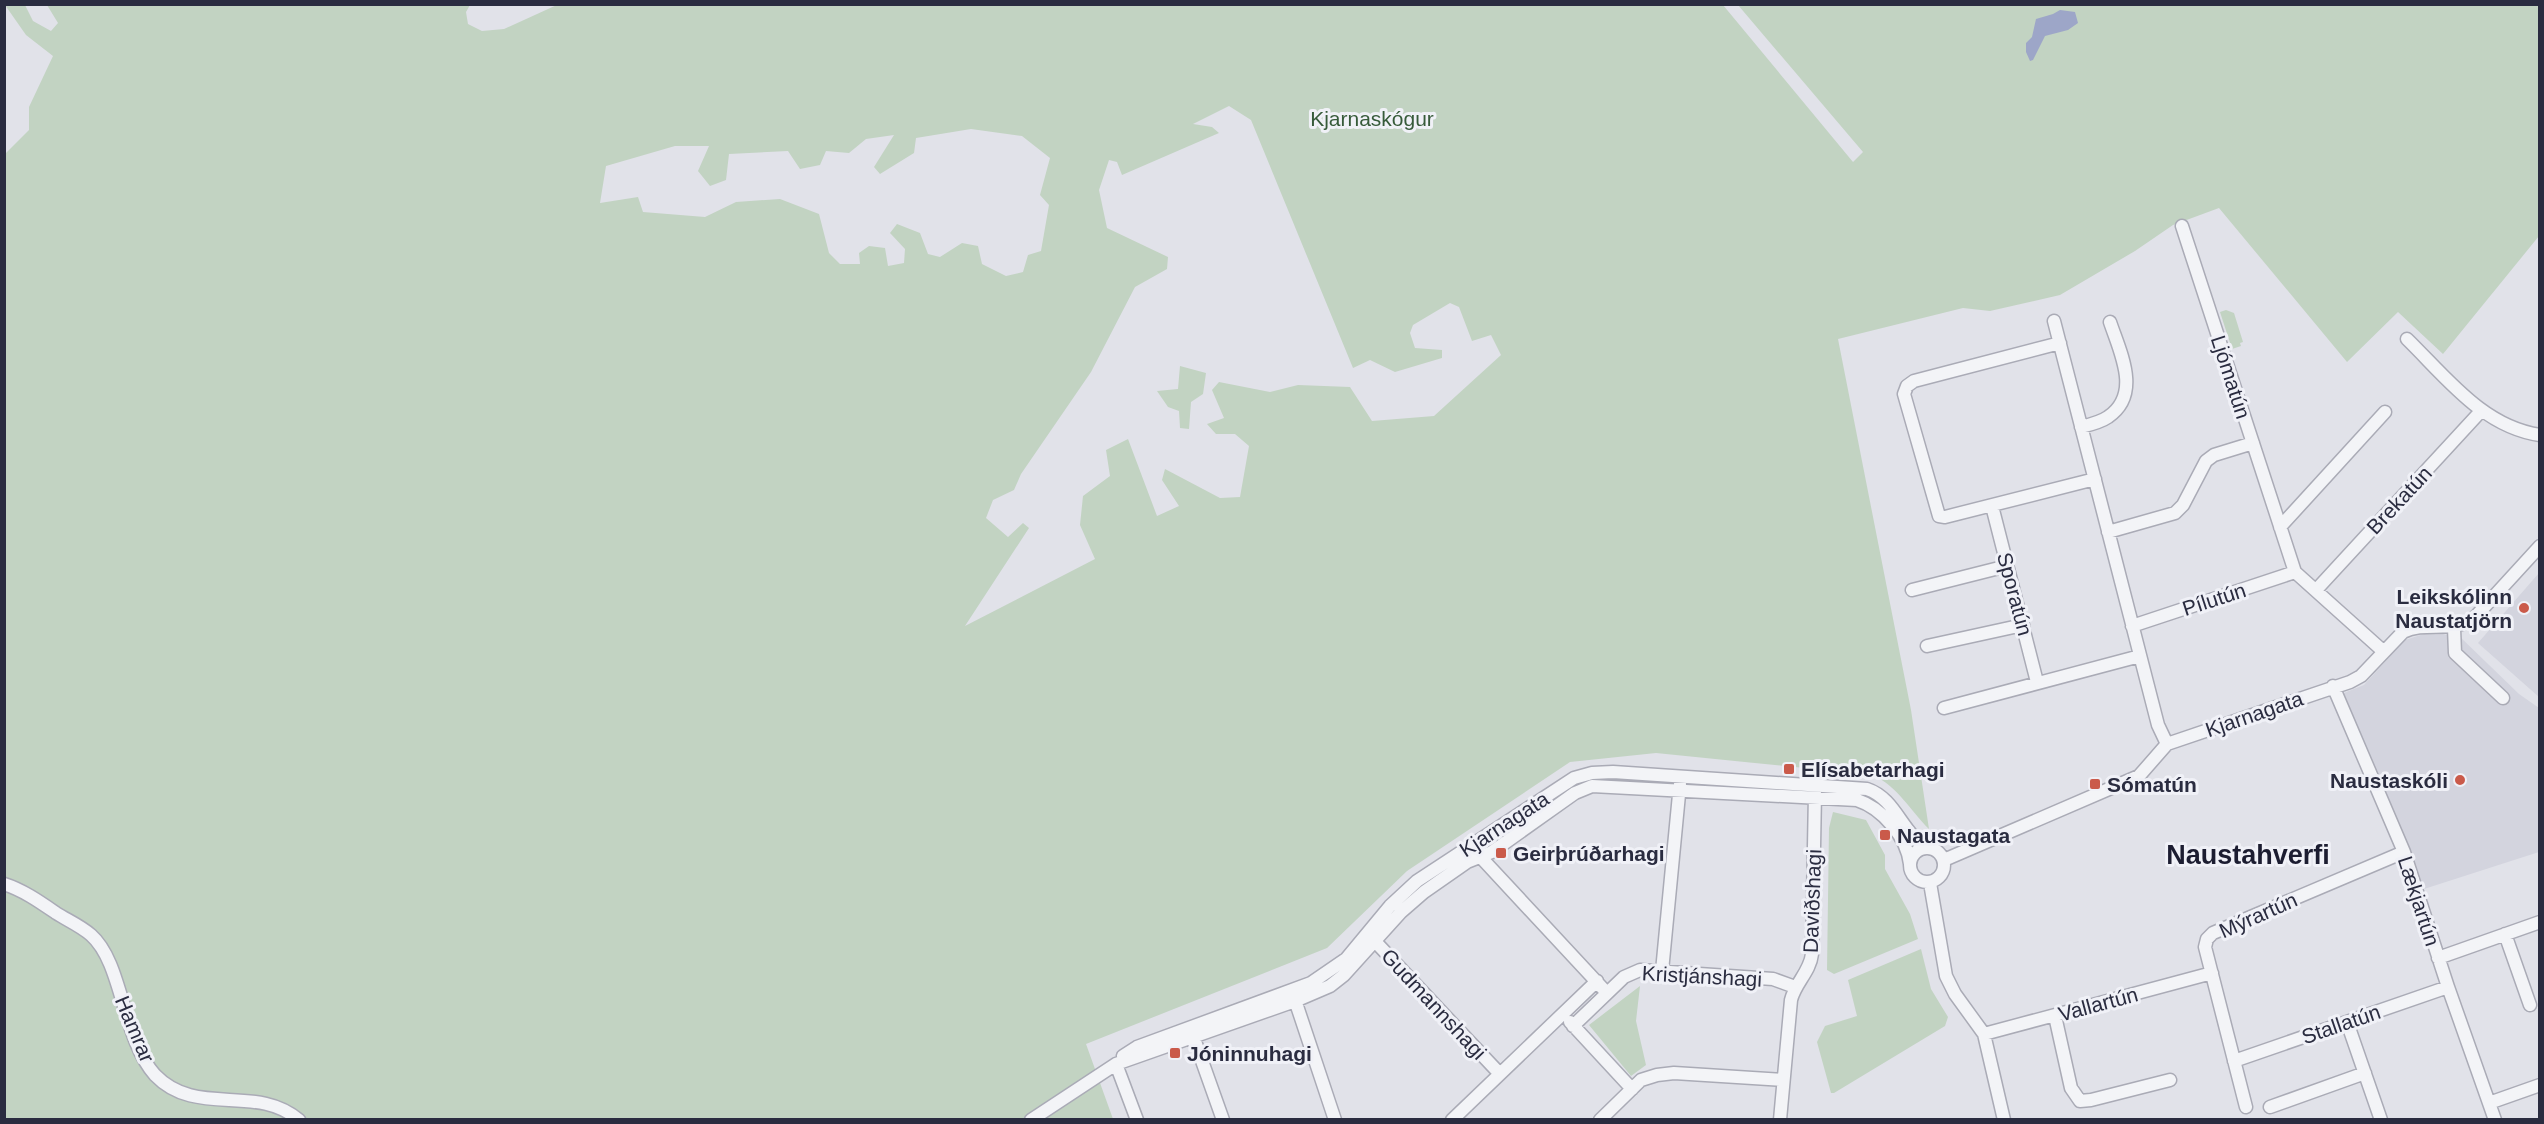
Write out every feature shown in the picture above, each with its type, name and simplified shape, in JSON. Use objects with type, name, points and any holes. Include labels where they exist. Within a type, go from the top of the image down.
[{"type":"street","name":"Ljómatún","points":[[2182,226],[2295,572]]},
{"type":"street","points":[[2054,321],[2158,725],[2167,744]]},
{"type":"street","points":[[2081,428],[2108,418],[2126,391],[2126,373],[2110,322]]},
{"type":"street","points":[[2407,339],[2481,411],[2516,430],[2540,435]]},
{"type":"street","points":[[2060,343],[1914,381],[1907,386],[1904,394],[1939,516],[1945,517],[2095,480]]},
{"type":"street","name":"Brekatún","points":[[2316,589],[2481,411]]},
{"type":"street","points":[[2280,527],[2385,412]]},
{"type":"street","points":[[2108,532],[2175,513],[2183,505],[2206,461],[2214,455],[2253,443]]},
{"type":"street","name":"Sporatún","points":[[1992,506],[2037,682]]},
{"type":"street","points":[[2503,698],[2455,654],[2454,628],[2465,625],[2476,616],[2540,546]]},
{"type":"street","points":[[1912,590],[2007,566]]},
{"type":"street","points":[[2295,572],[2383,651]]},
{"type":"street","name":"Pílutún","points":[[2132,626],[2295,572]]},
{"type":"street","points":[[1927,646],[2023,625]]},
{"type":"street","name":"Kjarnagata","points":[[1944,860],[2139,776],[2167,744],[2350,682],[2361,676],[2383,651],[2410,628],[2454,628]]},
{"type":"street","points":[[1944,708],[2140,656]]},
{"type":"street","name":"Lækjartún","points":[[2333,686],[2404,852],[2438,958],[2495,1119]]},
{"type":"street","name":"Kjarnagata","points":[[1030,1119],[1116,1064],[1192,1032],[1293,996],[1330,986],[1344,975],[1390,906],[1410,887],[1574,778],[1592,773],[1613,772],[1680,783],[1815,792],[1857,800],[1876,808],[1904,846],[1910,864]]},
{"type":"street","points":[[1662,971],[1680,783]]},
{"type":"street","name":"Kjarnagata","points":[[1371,937],[1418,896],[1467,862],[1492,852],[1575,793],[1592,786],[1680,783]]},
{"type":"street","name":"Kjarnagata","points":[[1815,792],[1858,788],[1873,791],[1890,805],[1920,843],[1929,848]]},
{"type":"street","name":"Daviðshagi","points":[[1780,1119],[1791,1000],[1795,987],[1809,966],[1812,954],[1815,792]]},
{"type":"street","points":[[1470,846],[1607,993]]},
{"type":"street","points":[[1929,848],[1938,852],[1944,860],[1942,875],[1930,883],[1917,880],[1910,870],[1910,864],[1918,850],[1929,848]]},
{"type":"street","name":"Mýrartún","points":[[2246,1107],[2205,947],[2207,939],[2213,933],[2404,852]]},
{"type":"street","points":[[1930,883],[1946,976],[1955,994],[1984,1034],[2004,1119]]},
{"type":"street","name":"Hamrar","points":[[4,884],[31,897],[91,935],[102,948],[143,1057],[156,1076],[187,1096],[258,1101],[275,1105],[299,1119]]},
{"type":"street","points":[[2438,958],[2540,921]]},
{"type":"street","points":[[2505,934],[2530,1005]]},
{"type":"street","name":"Gudmannshagi","points":[[1371,937],[1500,1074]]},
{"type":"street","name":"Kristjánshagi","points":[[1573,1026],[1624,976],[1634,971],[1773,979],[1795,987]]},
{"type":"street","name":"Vallartún","points":[[1984,1034],[2212,973]]},
{"type":"street","points":[[1452,1119],[1597,981]]},
{"type":"street","name":"Stallatún","points":[[2234,1062],[2448,987]]},
{"type":"street","points":[[1293,996],[1335,1119]]},
{"type":"street","points":[[1563,1014],[1632,1089]]},
{"type":"street","points":[[2055,1016],[2071,1088],[2080,1101],[2170,1080]]},
{"type":"street","points":[[2346,1022],[2381,1119]]},
{"type":"street","points":[[1192,1032],[1223,1119]]},
{"type":"street","points":[[1116,1064],[1137,1119]]},
{"type":"street","points":[[1600,1119],[1641,1080],[1657,1075],[1674,1073],[1783,1080]]},
{"type":"street","points":[[2270,1107],[2364,1073]]},
{"type":"street","points":[[2489,1102],[2540,1085]]},
{"type":"shaded area","name":"Leikskólinn Naustatjörn","points":[[2539,573],[2539,697],[2478,643]]},
{"type":"shaded area","name":"Naustaskóli","points":[[2424,634],[2458,635],[2519,694],[2539,708],[2539,852],[2424,889],[2344,693],[2364,685],[2405,640]]},
{"type":"green space","name":"Kjarnaskógur","points":[[559,4],[1723,5],[1853,162],[1863,152],[1738,5],[2539,5],[2539,236],[2443,354],[2398,312],[2347,362],[2219,208],[2173,225],[2135,251],[2060,295],[1990,311],[1963,308],[1838,339],[1911,710],[1929,829],[1897,792],[1873,775],[1656,753],[1570,762],[1407,871],[1327,948],[1086,1044],[1113,1119],[5,1119],[4,155],[29,130],[29,107],[53,56],[26,35],[5,5],[25,5],[33,21],[51,31],[58,23],[47,5],[470,5],[466,12],[468,24],[482,31],[504,29]],"holes":[[[1229,106],[1251,120],[1353,368],[1370,360],[1395,372],[1442,358],[1442,350],[1415,348],[1410,333],[1413,325],[1450,303],[1459,307],[1472,341],[1491,335],[1501,355],[1434,416],[1372,421],[1350,387],[1298,385],[1270,392],[1219,382],[1212,390],[1224,418],[1207,424],[1216,434],[1235,434],[1249,446],[1240,497],[1220,498],[1165,469],[1162,480],[1179,506],[1157,516],[1128,439],[1106,450],[1110,476],[1083,496],[1080,525],[1095,559],[965,626],[1029,528],[1023,523],[1008,537],[986,518],[993,500],[1014,490],[1021,474],[1091,372],[1135,287],[1167,269],[1168,257],[1107,228],[1099,190],[1109,160],[1117,162],[1122,175],[1219,133],[1212,127],[1193,124]],[[971,129],[1022,136],[1050,158],[1040,195],[1049,205],[1041,251],[1028,255],[1023,272],[1006,276],[982,264],[978,246],[962,243],[940,257],[928,254],[920,233],[897,224],[890,233],[905,249],[904,263],[888,266],[885,248],[869,246],[859,253],[860,264],[840,264],[829,253],[819,214],[780,199],[736,202],[705,217],[643,212],[638,197],[600,203],[606,166],[675,146],[709,146],[698,171],[710,186],[726,180],[729,154],[788,151],[800,169],[820,165],[826,151],[849,153],[866,139],[894,135],[874,167],[880,174],[914,153],[916,138]]]},
{"type":"green space","points":[[2226,310],[2234,313],[2243,342],[2240,343],[2241,346],[2232,349],[2220,312]]},
{"type":"green space","points":[[1180,366],[1206,373],[1203,394],[1191,402],[1189,429],[1180,428],[1179,411],[1168,407],[1157,391],[1178,389]]},
{"type":"green space","points":[[1833,812],[1866,820],[1885,855],[1885,869],[1910,914],[1918,939],[1834,974],[1827,970],[1829,828]]},
{"type":"green space","points":[[1921,949],[1931,989],[1948,1017],[1945,1026],[1831,1093],[1817,1042],[1825,1026],[1857,1016],[1848,980]]},
{"type":"green space","points":[[1640,986],[1636,1021],[1646,1065],[1631,1076],[1589,1025]]},
{"type":"water","points":[[2060,10],[2075,12],[2078,23],[2068,30],[2045,36],[2033,60],[2030,61],[2026,52],[2026,43],[2032,37],[2036,19]]},
{"type":"place","name":"Leikskólinn Naustatjörn","points":[[2524,608]]},
{"type":"place","name":"Elísabetarhagi","points":[[1789,769]]},
{"type":"place","name":"Naustaskóli","points":[[2460,780]]},
{"type":"place","name":"Sómatún","points":[[2095,784]]},
{"type":"place","name":"Naustagata","points":[[1885,835]]},
{"type":"place","name":"Geirþrúðarhagi","points":[[1501,853]]},
{"type":"place","name":"Jóninnuhagi","points":[[1175,1053]]},
{"type":"district","name":"Naustahverfi","points":[[2248,855]]}]
